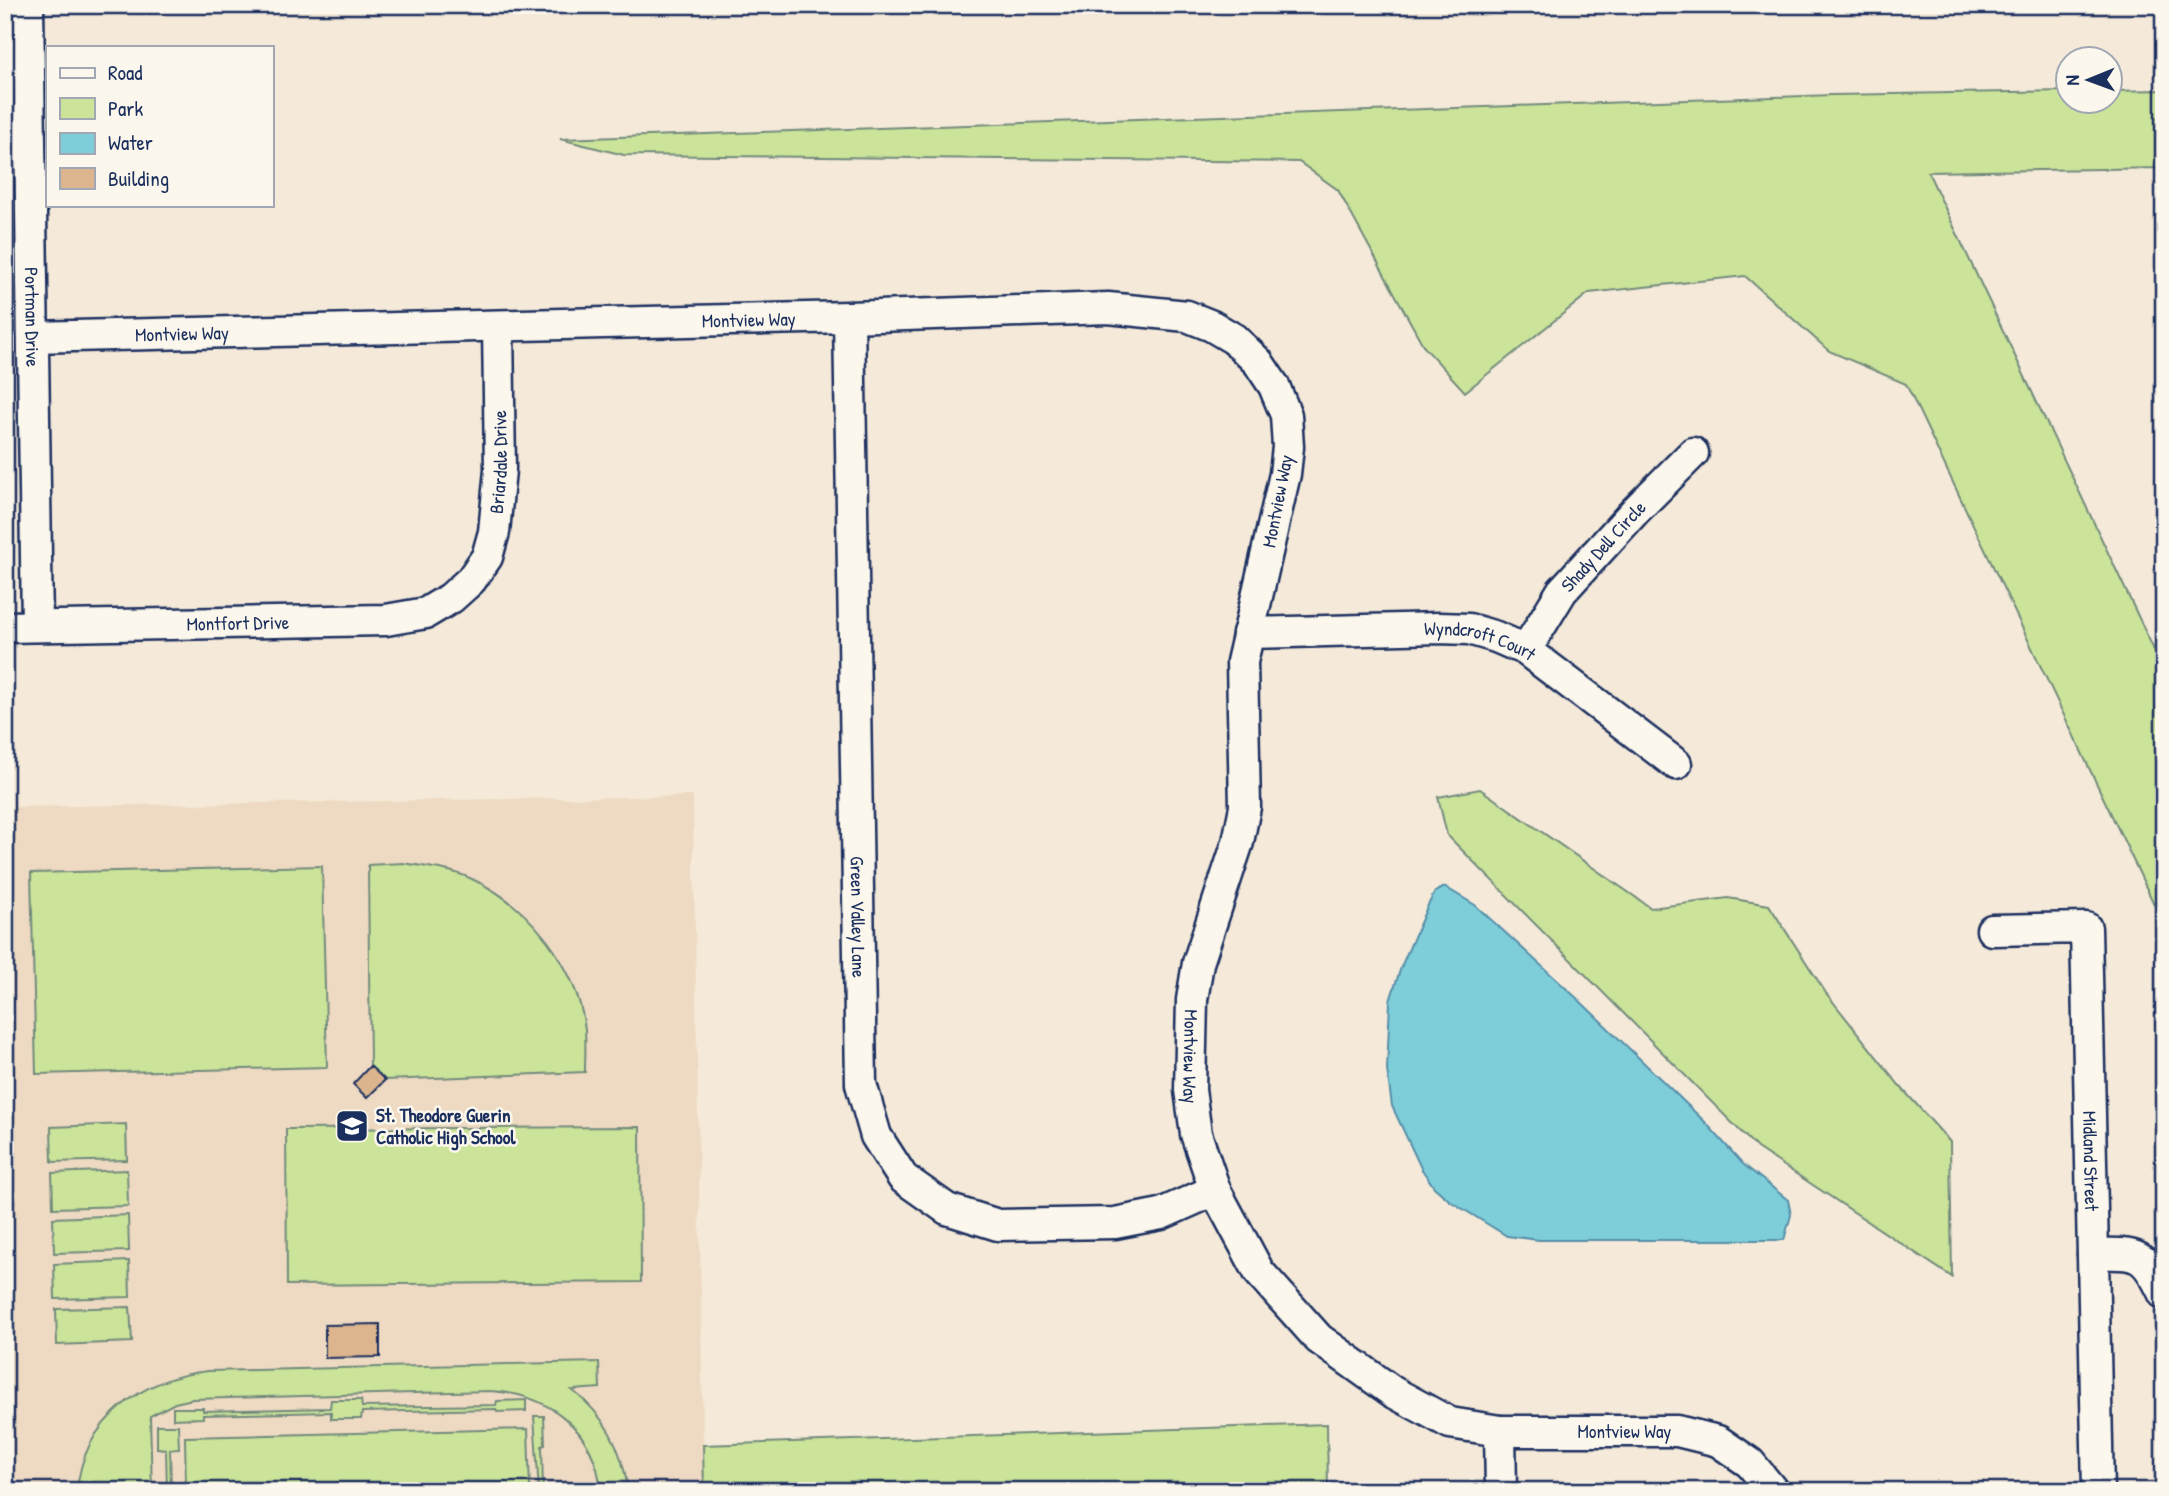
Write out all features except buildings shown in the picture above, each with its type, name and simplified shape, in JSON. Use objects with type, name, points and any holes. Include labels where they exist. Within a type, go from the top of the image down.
[{"type":"street","name":"Portman Drive","points":[[28,5],[37,626]]},
{"type":"street","name":"Montview Way","points":[[33,337],[1108,308],[1187,316],[1234,339],[1258,362],[1274,386],[1286,415],[1288,447],[1285,474],[1242,662],[1245,807],[1238,842],[1198,963],[1189,1035],[1190,1090],[1196,1135],[1215,1190],[1259,1272],[1320,1339],[1393,1392],[1450,1423],[1500,1431],[1677,1431],[1718,1441],[1750,1463],[1773,1491]]},
{"type":"street","name":"Green Valley Lane","points":[[849,317],[861,1084],[876,1136],[903,1178],[947,1209],[998,1225],[1115,1223],[1161,1214],[1215,1190]]},
{"type":"street","name":"Briardale Drive","points":[[463,589],[487,557],[495,533],[500,470],[498,326]]},
{"type":"street","name":"Shady Dell Circle","points":[[1525,650],[1562,591],[1693,453]]},
{"type":"street","name":"Montfort Drive","points":[[5,627],[386,620],[426,613],[463,589]]},
{"type":"street","name":"Wyndcroft Court","points":[[1248,633],[1439,628],[1469,629],[1496,637],[1525,650],[1676,764]]},
{"type":"street","name":"Midland Street","points":[[1992,930],[2086,928],[2098,1491]]},
{"type":"street","points":[[2094,1254],[2126,1254],[2147,1262],[2164,1294]]},
{"type":"street","points":[[1500,1431],[1502,1491]]},
{"type":"shaded area","name":"St. Theodore Guerin Catholic High School","points":[[693,796],[704,1491],[5,1491],[5,807]]},
{"type":"green space","points":[[2164,90],[2164,168],[1928,172],[2164,671],[2164,925],[1906,384],[1829,351],[1745,276],[1589,293],[1465,392],[1424,347],[1338,190],[1299,162],[624,155],[560,139],[1832,95],[2054,91],[2054,116],[2124,116],[2124,91]]},
{"type":"green space","points":[[1480,789],[1651,908],[1728,898],[1769,905],[1826,993],[1899,1085],[1950,1142],[1952,1277],[1757,1148],[1447,835],[1438,797]]},
{"type":"green space","points":[[403,863],[447,871],[472,879],[493,890],[531,921],[561,961],[572,983],[585,1029],[585,1072],[385,1080],[370,1066],[368,865]]},
{"type":"green space","points":[[322,866],[327,1067],[36,1074],[31,873]]},
{"type":"green space","points":[[126,1124],[127,1160],[52,1162],[51,1127]]},
{"type":"green space","points":[[640,1127],[641,1282],[287,1285],[286,1129]]},
{"type":"green space","points":[[127,1170],[128,1206],[53,1208],[52,1173]]},
{"type":"green space","points":[[128,1215],[129,1251],[54,1253],[53,1218]]},
{"type":"green space","points":[[129,1261],[130,1297],[55,1299],[54,1264]]},
{"type":"green space","points":[[130,1307],[132,1342],[57,1345],[56,1309]]},
{"type":"green space","points":[[599,1362],[600,1388],[572,1390],[594,1411],[610,1434],[622,1461],[628,1491],[601,1491],[597,1469],[589,1450],[579,1433],[565,1419],[531,1399],[490,1391],[193,1399],[175,1403],[150,1416],[152,1491],[77,1491],[82,1466],[91,1443],[104,1424],[120,1407],[139,1393],[184,1375],[208,1371]]},
{"type":"green space","points":[[331,1400],[361,1400],[362,1407],[496,1405],[497,1401],[526,1400],[526,1411],[497,1412],[496,1409],[362,1412],[361,1419],[331,1419],[331,1412],[203,1415],[203,1418],[173,1419],[173,1408],[203,1408],[203,1411],[330,1408]]},
{"type":"green space","points":[[534,1416],[544,1416],[543,1491],[539,1491]]},
{"type":"green space","points":[[1327,1424],[1328,1491],[704,1491],[703,1445]]},
{"type":"green space","points":[[157,1425],[178,1425],[179,1448],[170,1449],[171,1491],[167,1491],[166,1449],[157,1448]]},
{"type":"green space","points":[[528,1429],[530,1491],[186,1491],[185,1437]]},
{"type":"water","points":[[1445,887],[1475,905],[1580,1001],[1705,1122],[1743,1164],[1788,1200],[1791,1215],[1784,1240],[1539,1240],[1507,1236],[1450,1201],[1434,1187],[1421,1168],[1392,1106],[1387,1070],[1390,1001],[1401,967],[1427,907],[1435,892]]},
{"type":"place","name":"St. Theodore Guerin Catholic High School","points":[[352,1126]]}]
